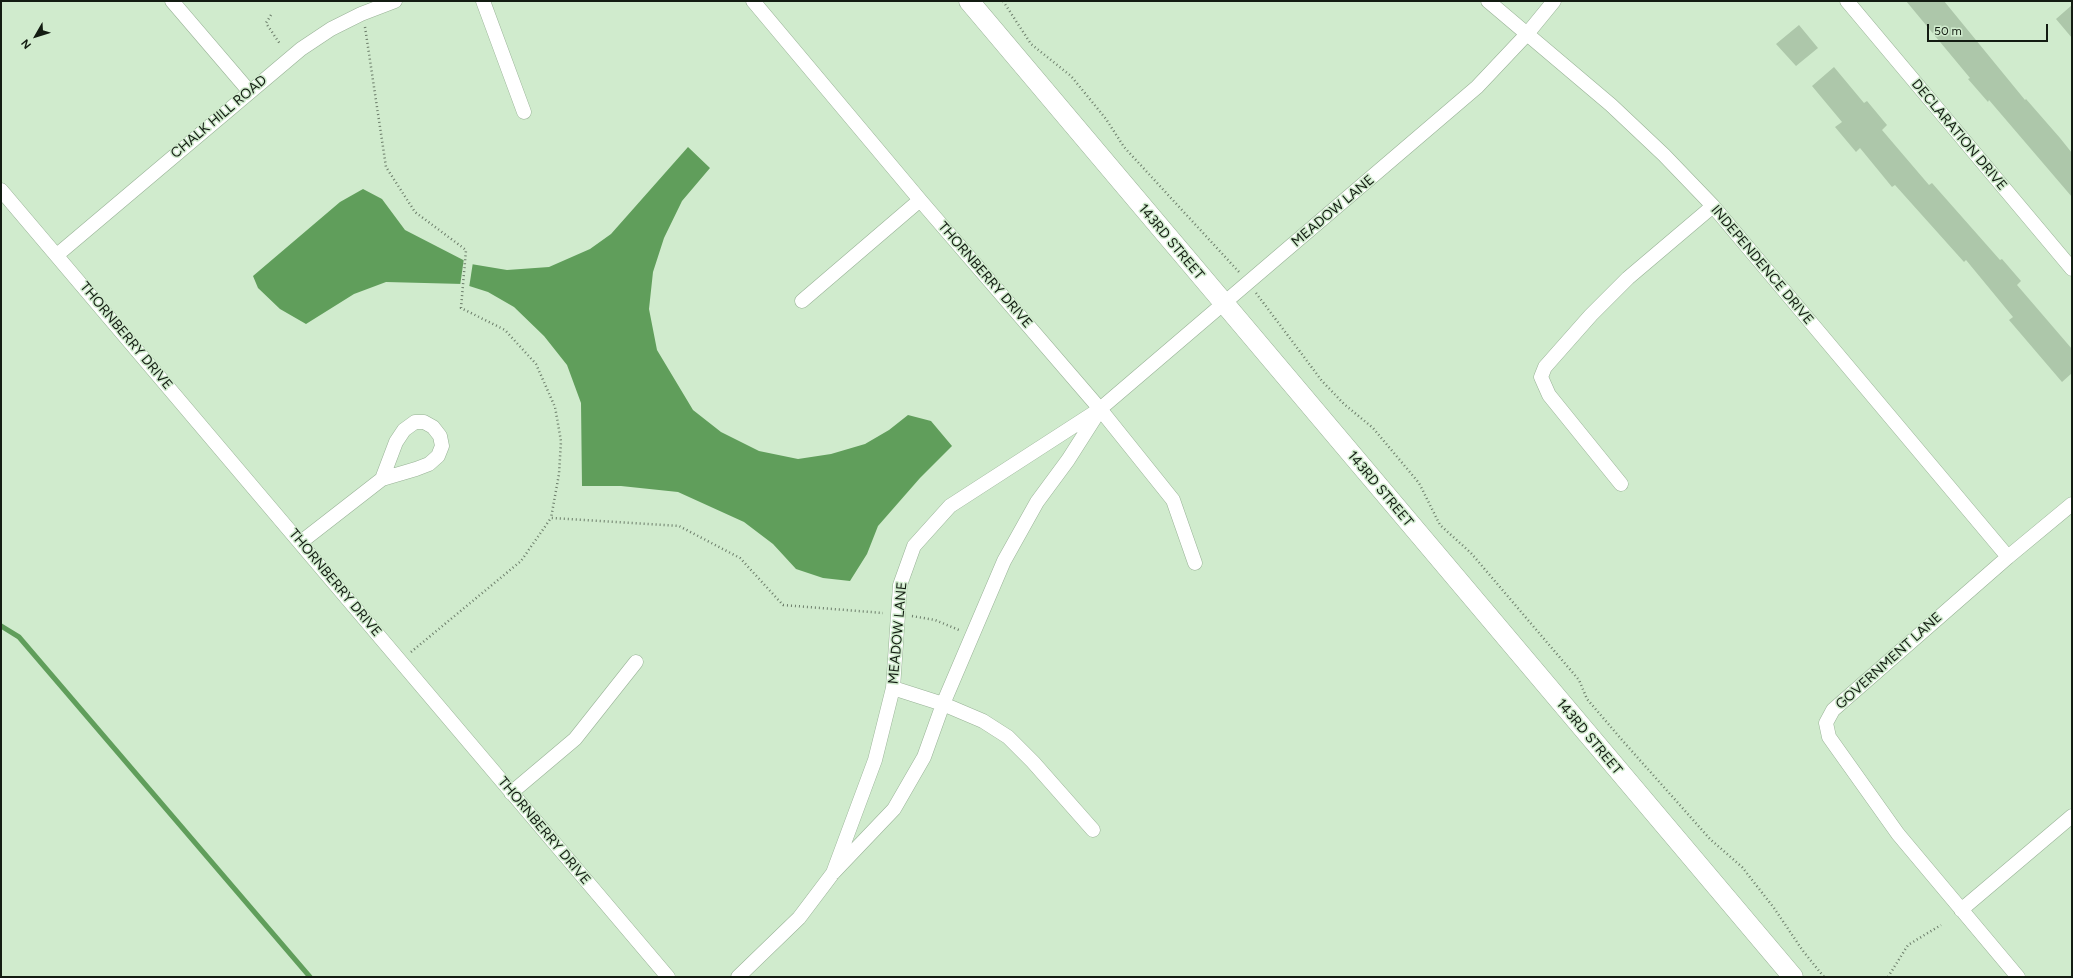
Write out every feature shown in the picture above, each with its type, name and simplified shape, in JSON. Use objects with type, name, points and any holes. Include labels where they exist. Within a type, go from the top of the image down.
[{"type":"street","points":[[172,1],[250,91]]},
{"type":"street","name":"CHALK HILL ROAD","points":[[57,255],[301,49],[331,29],[363,13],[394,1]]},
{"type":"street","points":[[483,1],[524,112]]},
{"type":"street","name":"THORNBERRY DRIVE","points":[[753,1],[920,200],[1100,409],[1173,500],[1195,563]]},
{"type":"street","name":"143RD STREET","points":[[969,1],[1792,977]]},
{"type":"street","name":"INDEPENDENCE DRIVE","points":[[1488,1],[1612,105],[1664,155],[1713,206],[2008,557]]},
{"type":"street","name":"MEADOW LANE","points":[[833,873],[875,760],[893,688],[900,585],[914,546],[950,506],[1100,409],[1248,283],[1477,87],[1527,34],[1554,1]]},
{"type":"street","name":"DECLARATION DRIVE","points":[[1847,1],[2072,269]]},
{"type":"street","name":"THORNBERRY DRIVE","points":[[1,190],[301,542],[668,977]]},
{"type":"street","points":[[802,301],[920,200]]},
{"type":"street","points":[[1621,484],[1549,395],[1541,377],[1544,367],[1606,299],[1628,278],[1713,206]]},
{"type":"street","name":"MEADOW LANE","points":[[738,977],[800,918],[833,873],[894,809],[924,757],[943,704],[1004,561],[1033,509],[1068,460],[1100,409]]},
{"type":"street","points":[[301,542],[382,478],[416,470],[429,464],[438,456],[442,446],[440,436],[433,427],[424,422],[415,422],[404,430],[396,442],[382,478]]},
{"type":"street","name":"GOVERNMENT LANE","points":[[2018,977],[1898,834],[1828,737],[1826,724],[1834,710],[2008,557],[2072,504]]},
{"type":"street","points":[[512,793],[575,739],[636,662]]},
{"type":"street","points":[[893,688],[943,704],[983,722],[1008,737],[1033,762],[1093,830]]},
{"type":"street","points":[[1961,910],[2072,816]]},
{"type":"path","points":[[1003,1],[1031,44],[1071,76],[1106,120],[1124,147],[1248,283],[1322,381],[1344,404],[1373,428],[1419,483],[1440,525],[1472,553],[1579,680],[1587,698],[1710,840],[1742,867],[1774,908],[1802,951],[1824,977]]},
{"type":"path","points":[[363,13],[386,167],[415,212],[466,250],[461,308],[505,330],[536,364],[555,408],[561,440],[558,480],[551,518],[521,561],[401,661]]},
{"type":"path","points":[[272,15],[266,23],[280,44]]},
{"type":"path","points":[[551,518],[679,526],[740,558],[783,606],[898,614],[936,620],[973,636]]},
{"type":"path","points":[[1888,977],[1908,945],[1941,925]]},
{"type":"shaded area","points":[[688,147],[710,168],[682,201],[664,238],[653,272],[649,309],[657,350],[693,410],[721,432],[759,451],[798,459],[831,454],[865,444],[889,430],[908,415],[931,421],[952,446],[920,478],[878,526],[867,554],[850,581],[823,578],[796,569],[773,544],[744,522],[678,492],[621,486],[582,486],[581,403],[567,365],[544,336],[514,307],[488,292],[463,284],[386,282],[354,294],[306,324],[280,309],[258,288],[253,276],[340,202],[363,189],[382,199],[405,230],[471,264],[507,270],[549,267],[590,249],[611,234]]},
{"type":"pier","points":[[464,258],[473,262],[469,288],[460,286]]},
{"type":"building","points":[[1906,1],[1944,1],[2025,100],[2026,99],[2072,153],[2072,197],[1989,100],[1988,102],[1968,79],[1970,78]]},
{"type":"building","points":[[2072,5],[2072,38],[2056,19]]},
{"type":"building","points":[[1799,25],[1818,48],[1796,66],[1776,44]]},
{"type":"building","points":[[1834,67],[1864,103],[1867,101],[1887,125],[1882,130],[1929,185],[1932,183],[2000,260],[2002,259],[2021,281],[2017,285],[2072,349],[2072,373],[2062,382],[2009,320],[2013,317],[1966,260],[1964,262],[1895,185],[1892,187],[1860,148],[1856,152],[1835,127],[1842,122],[1812,86]]},
{"type":"waterway","points":[[1,626],[19,637],[310,977]]}]
